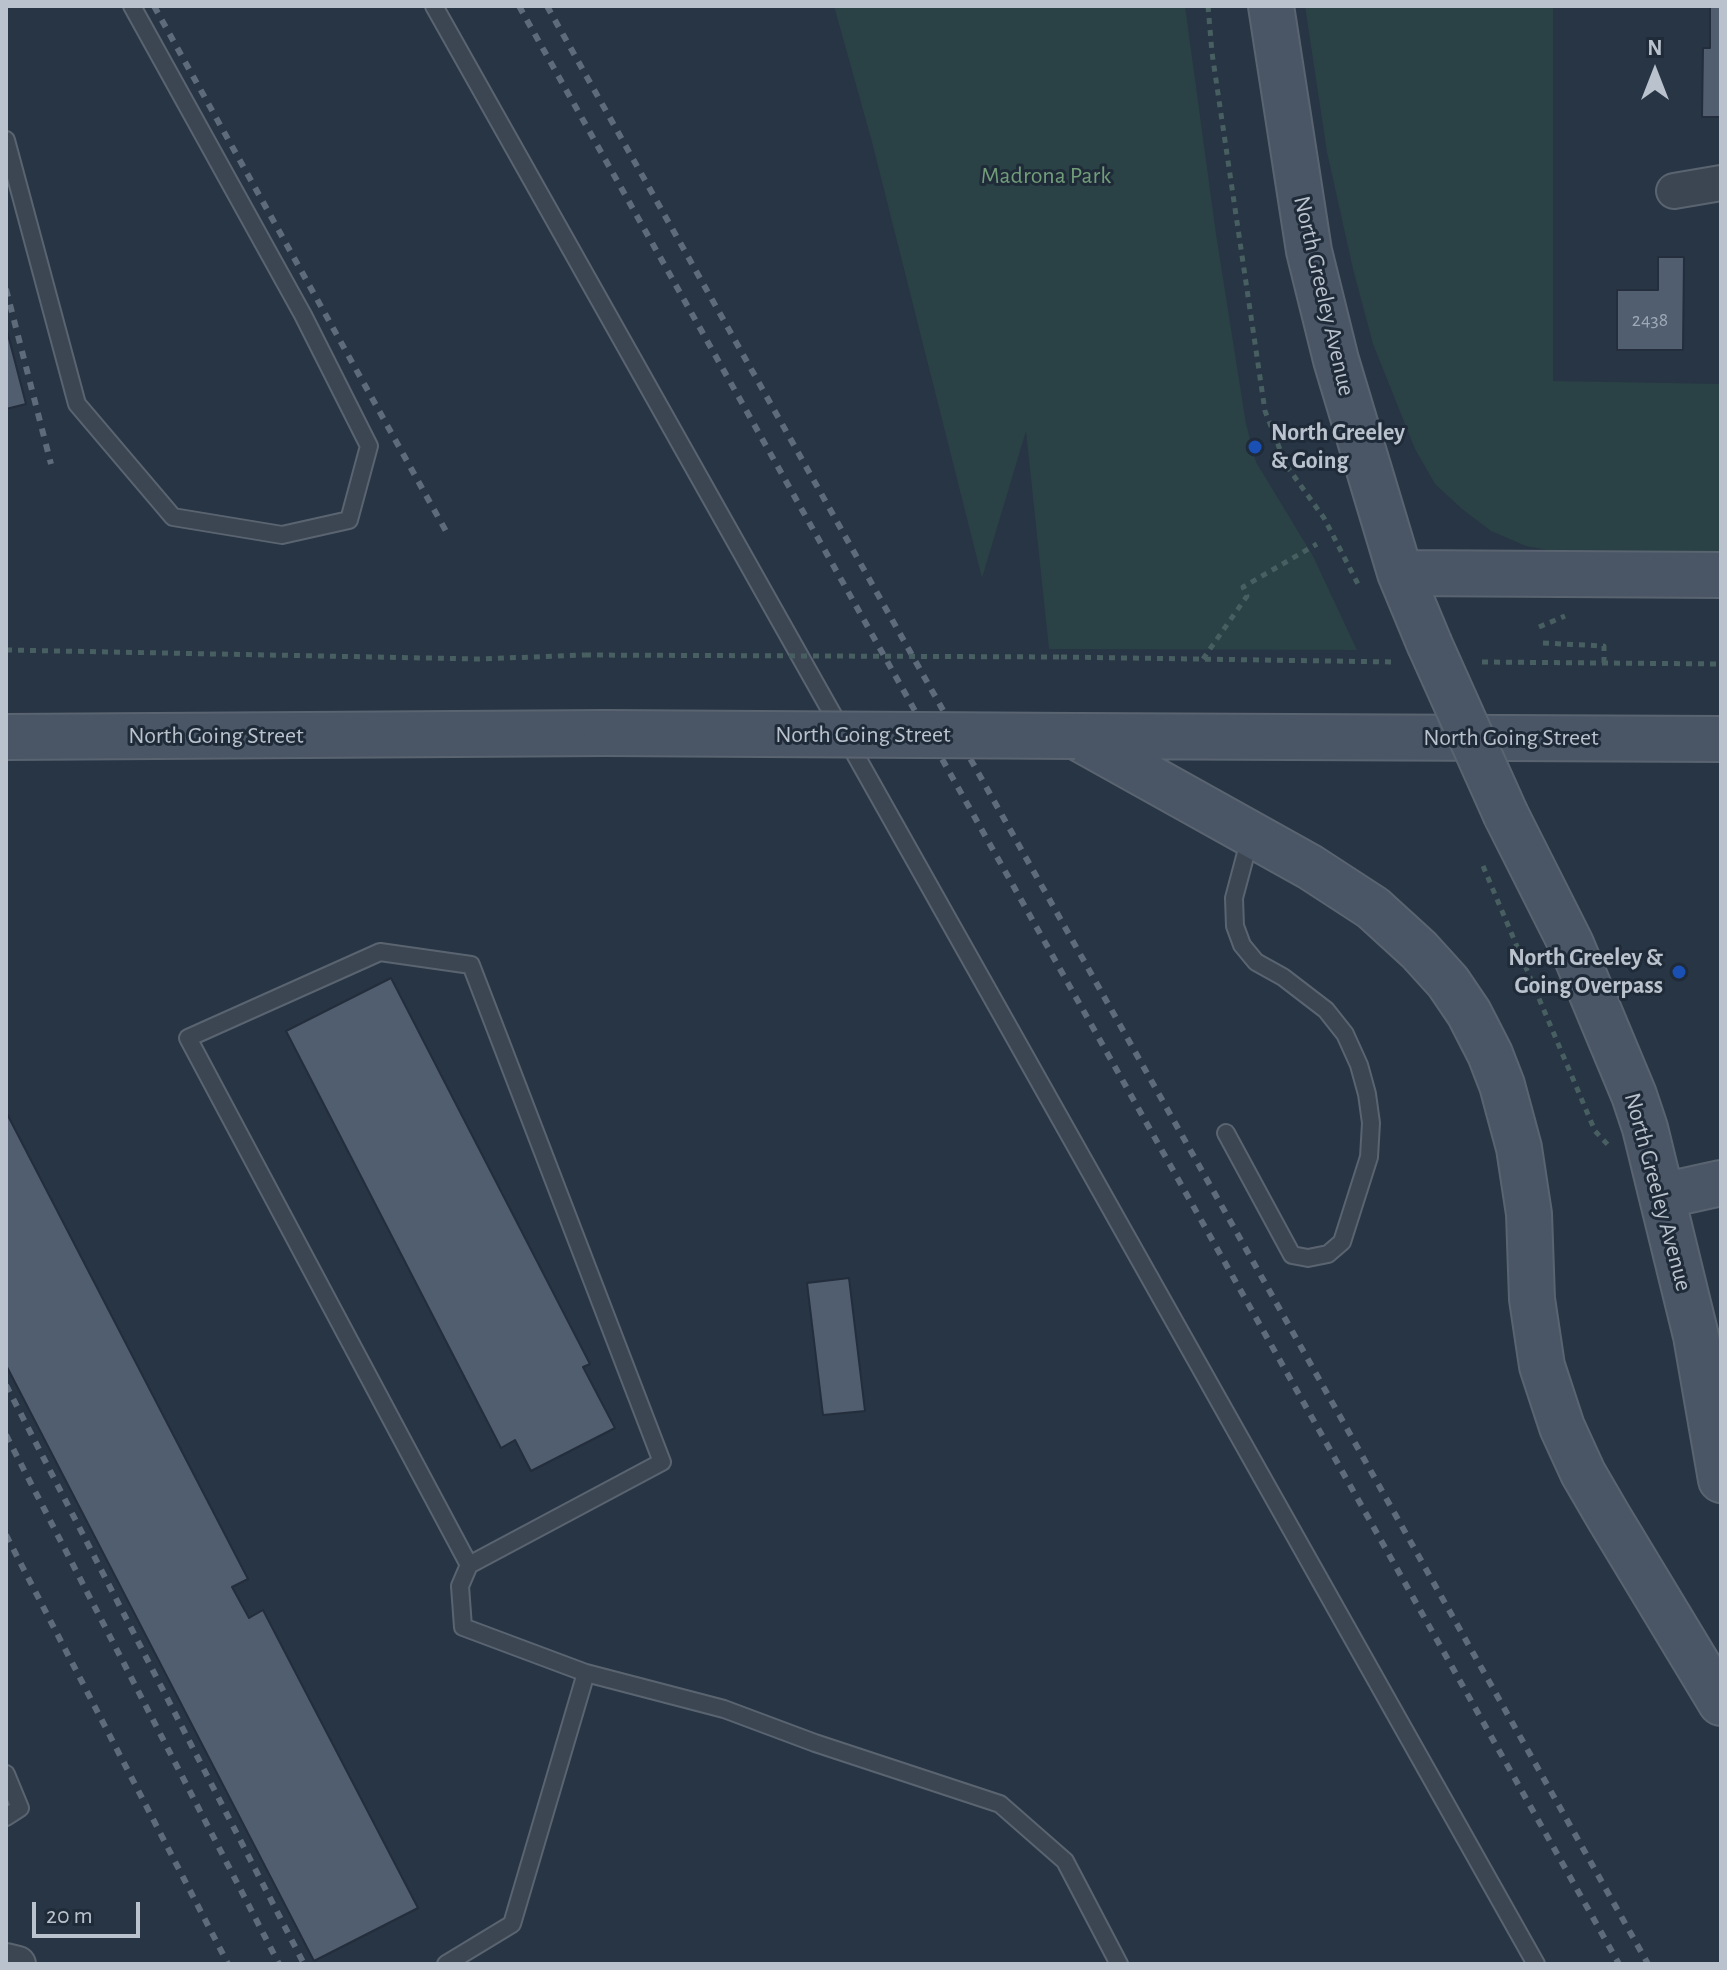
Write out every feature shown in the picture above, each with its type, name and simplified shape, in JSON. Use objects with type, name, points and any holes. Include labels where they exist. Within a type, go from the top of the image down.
[{"type":"main road","name":"North Greeley Avenue","points":[[1271,6],[1309,251],[1336,360],[1381,584],[1429,643],[1506,815],[1571,944],[1634,1095],[1701,1360],[1721,1480]]},
{"type":"main road","points":[[1381,584],[1721,575]]},
{"type":"main road","name":"North Going Street","points":[[6,737],[606,733],[1721,739]]},
{"type":"main road","points":[[1075,736],[1310,867],[1373,908],[1419,950],[1448,982],[1469,1013],[1502,1085],[1519,1148],[1529,1214],[1532,1299],[1540,1353],[1562,1427],[1583,1473],[1721,1703]]},
{"type":"main road","points":[[1662,1196],[1721,1183]]},
{"type":"street","points":[[1674,191],[1721,183]]},
{"type":"street","points":[[6,1961],[18,1964]]},
{"type":"lane","points":[[6,140],[77,404],[173,517],[282,535],[349,520],[369,446],[303,315],[132,6]]},
{"type":"lane","points":[[434,6],[1536,1964]]},
{"type":"lane","points":[[1226,1133],[1292,1255],[1308,1258],[1328,1254],[1342,1242],[1369,1157],[1371,1123],[1367,1094],[1359,1065],[1345,1034],[1326,1010],[1283,977],[1256,962],[1242,945],[1235,926],[1234,898],[1251,835]]},
{"type":"lane","points":[[469,1565],[188,1038],[380,952],[471,965],[662,1462],[469,1565],[460,1586],[463,1627],[586,1673],[724,1709],[815,1743],[1000,1804],[1065,1861],[1119,1964]]},
{"type":"lane","points":[[446,1964],[512,1924],[586,1673]]},
{"type":"lane","points":[[6,1774],[20,1808],[6,1817]]},
{"type":"path","points":[[1208,6],[1212,53],[1265,411],[1286,465],[1324,518],[1381,584]]},
{"type":"path","points":[[1202,660],[1247,596],[1243,587],[1317,544]]},
{"type":"path","points":[[1543,643],[1604,646],[1604,663]]},
{"type":"path","points":[[6,650],[479,659],[585,655],[1061,657]]},
{"type":"path","name":"North Greeley Avenue","points":[[1480,859],[1595,1131]]},
{"type":"green space","name":"Madrona Park","points":[[834,6],[1185,6],[1216,234],[1246,424],[1256,462],[1313,556],[1357,650],[1049,649],[1026,431],[982,578],[872,142]]},
{"type":"green space","points":[[1305,6],[1553,6],[1553,381],[1721,384],[1721,553],[1553,551],[1526,546],[1491,531],[1435,484],[1415,449],[1373,344],[1327,152]]},
{"type":"building","points":[[1710,6],[1721,6],[1721,117],[1702,117],[1703,48],[1710,48]]},
{"type":"building","points":[[1658,257],[1684,257],[1683,350],[1617,350],[1617,290],[1658,290]]},
{"type":"building","points":[[6,327],[26,404],[6,409]]},
{"type":"building","points":[[391,978],[590,1364],[583,1367],[615,1428],[531,1471],[515,1440],[501,1448],[286,1031]]},
{"type":"building","points":[[6,1112],[248,1579],[232,1587],[249,1618],[263,1610],[418,1908],[314,1961],[6,1365]]},
{"type":"building","points":[[849,1278],[865,1411],[823,1415],[807,1283]]},
{"type":"railway","points":[[154,6],[447,533]]},
{"type":"railway","points":[[519,6],[1619,1964]]},
{"type":"railway","points":[[547,6],[1648,1964]]},
{"type":"railway","points":[[6,289],[51,464]]},
{"type":"railway","points":[[6,1385],[304,1964]]},
{"type":"railway","points":[[6,1435],[279,1964]]},
{"type":"railway","points":[[6,1535],[228,1964]]},
{"type":"place","name":"North Greeley & Going","points":[[1255,447]]},
{"type":"place","name":"North Greeley & Going Overpass","points":[[1679,972]]}]
